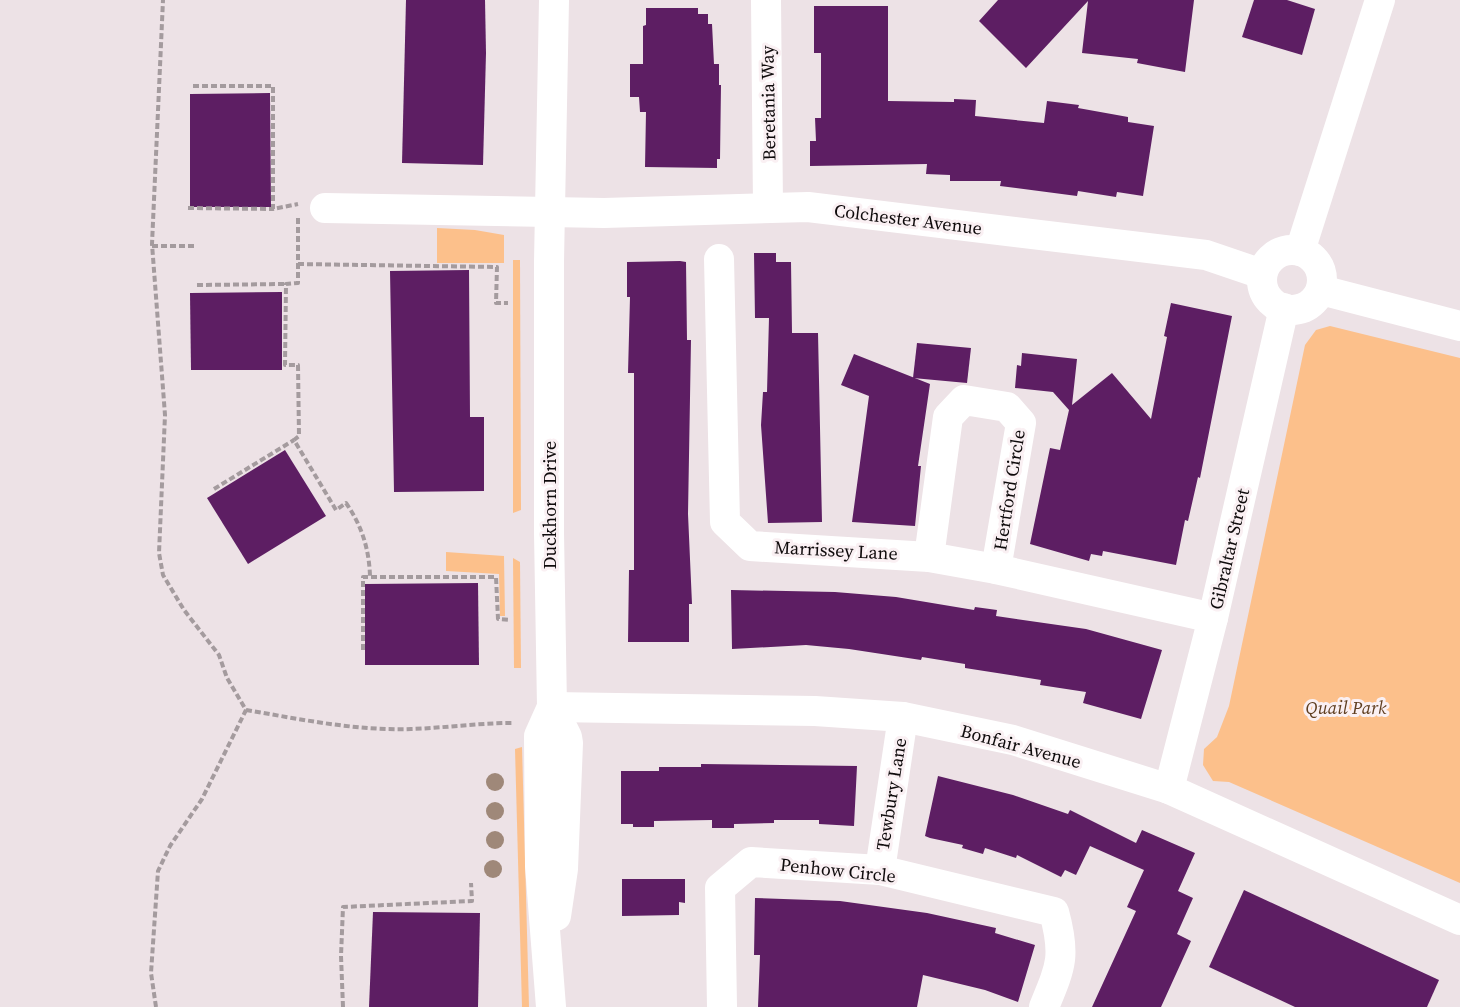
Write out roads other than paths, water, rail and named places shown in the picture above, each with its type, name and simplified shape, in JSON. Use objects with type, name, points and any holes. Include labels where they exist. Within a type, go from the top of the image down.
[{"type":"street","name":"Duckhorn Drive","points":[[552,707],[549,533],[550,212],[555,0]]},
{"type":"street","name":"Beretania Way","points":[[766,0],[768,206]]},
{"type":"street","points":[[1300,251],[1380,0]]},
{"type":"street","name":"Colchester Avenue","points":[[325,208],[550,212],[808,207],[1206,255],[1262,274]]},
{"type":"street","points":[[1300,251],[1316,262],[1321,271],[1321,290],[1308,306],[1299,309],[1284,309],[1271,302],[1265,294],[1262,274],[1266,265],[1280,252],[1300,251]]},
{"type":"street","name":"Marrissey Lane","points":[[720,259],[725,522],[750,546],[929,557],[996,568],[1214,618]]},
{"type":"street","points":[[1321,290],[1460,326]]},
{"type":"street","name":"Gibraltar Street","points":[[1169,789],[1214,618],[1284,309]]},
{"type":"street","name":"Hertford Circle","points":[[929,557],[948,417],[964,400],[1007,407],[1021,423],[996,568]]},
{"type":"street","points":[[551,1007],[549,967],[563,869],[568,743],[552,707]]},
{"type":"street","name":"Bonfair Avenue","points":[[552,707],[815,711],[903,717],[1013,740],[1169,789],[1460,920]]},
{"type":"street","name":"Tewbury Lane","points":[[880,870],[903,717]]},
{"type":"street","name":"Penhow Circle","points":[[722,1007],[720,888],[751,862],[880,870],[1054,912],[1062,941],[1060,968],[1044,1007]]},
{"type":"park label","name":"Quail Park","points":[[1346,707]]}]
